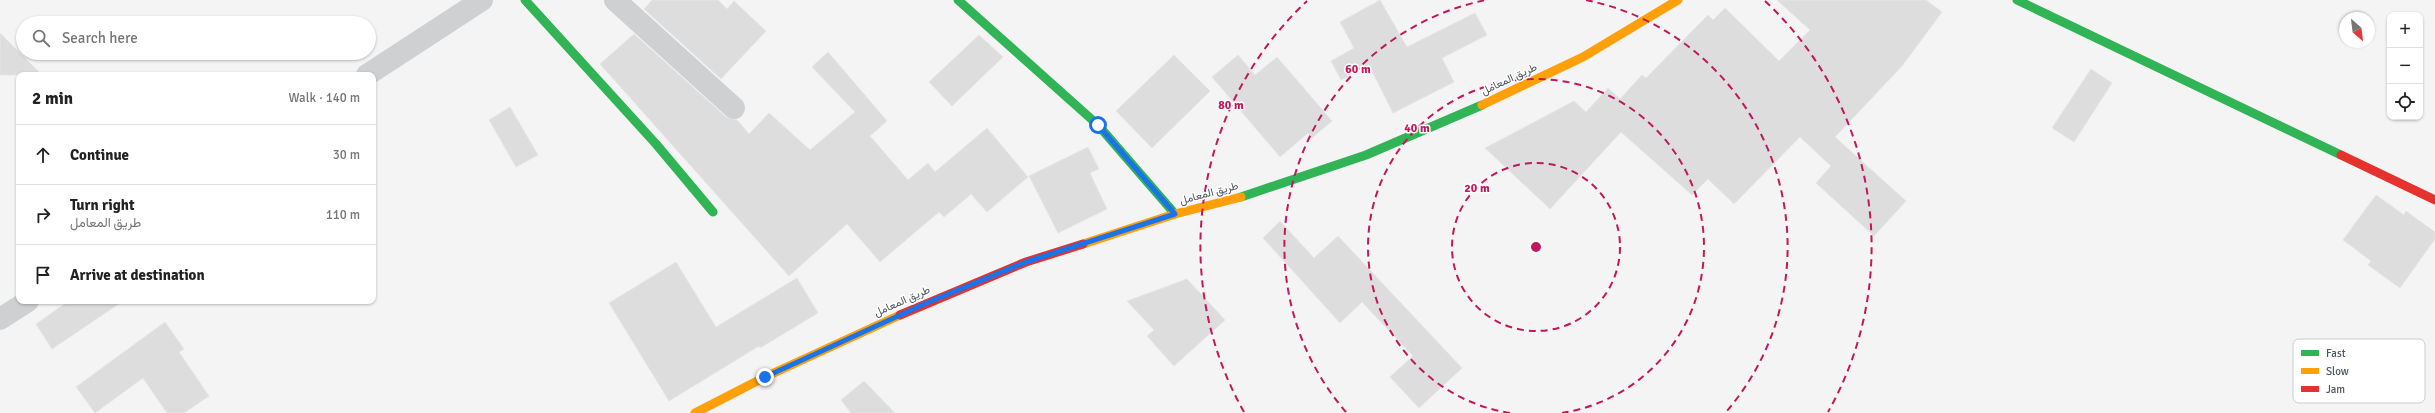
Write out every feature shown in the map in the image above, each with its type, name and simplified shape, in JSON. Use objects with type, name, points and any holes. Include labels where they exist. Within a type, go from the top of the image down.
[{"type":"main road","points":[[525,0],[656,144],[713,212]]},
{"type":"main road","points":[[958,0],[1098,125],[1175,214]]},
{"type":"main road","name":"طريق المعامل","points":[[695,413],[772,374],[922,305],[1026,262],[1175,214],[1260,192],[1366,155],[1484,104],[1583,57],[1678,0]]},
{"type":"main road","points":[[2017,0],[2435,200]]},
{"type":"street","points":[[372,72],[482,0]]},
{"type":"street","points":[[615,0],[734,108]]},
{"type":"street","points":[[0,320],[24,304]]},
{"type":"building","points":[[652,0],[718,0],[727,9],[734,1],[766,31],[721,79],[644,9]]},
{"type":"building","points":[[1380,0],[1407,47],[1475,13],[1487,35],[1442,58],[1454,82],[1393,113],[1369,65],[1341,80],[1331,61],[1354,48],[1340,22]]},
{"type":"building","points":[[1777,0],[1926,0],[1942,12],[1902,66],[1835,137],[1906,201],[1874,236],[1816,183],[1831,166],[1800,137],[1734,204],[1708,179],[1692,195],[1621,132],[1550,209],[1485,148],[1574,101],[1586,112],[1608,88],[1620,99],[1642,75],[1646,78],[1708,15],[1713,20],[1725,8],[1779,61],[1810,30]]},
{"type":"building","points":[[0,33],[16,49],[16,60],[27,60],[39,72],[16,72],[16,75],[0,75]]},
{"type":"building","points":[[634,34],[726,117],[737,120],[749,134],[769,113],[810,150],[855,112],[812,67],[828,52],[887,121],[870,136],[908,180],[928,163],[935,172],[987,128],[1028,177],[987,212],[971,194],[944,217],[939,212],[880,262],[847,224],[789,276],[600,64]]},
{"type":"building","points":[[979,35],[1003,57],[952,106],[929,82]]},
{"type":"building","points":[[1174,55],[1210,91],[1152,148],[1116,111]]},
{"type":"building","points":[[1238,55],[1255,75],[1277,57],[1332,121],[1312,138],[1308,133],[1280,157],[1212,77]]},
{"type":"building","points":[[2091,69],[2112,83],[2074,142],[2052,128]]},
{"type":"building","points":[[510,107],[538,155],[516,167],[489,120]]},
{"type":"building","points":[[1088,147],[1099,169],[1090,173],[1107,209],[1058,233],[1029,176]]},
{"type":"building","points":[[2376,195],[2404,215],[2406,211],[2435,232],[2435,239],[2400,288],[2368,265],[2371,261],[2343,240]]},
{"type":"building","points":[[1280,221],[1314,258],[1338,236],[1462,368],[1419,408],[1390,377],[1413,356],[1362,302],[1340,323],[1263,238]]},
{"type":"building","points":[[676,262],[716,327],[797,278],[818,313],[760,348],[759,346],[669,401],[609,303]]},
{"type":"building","points":[[1187,279],[1225,320],[1174,366],[1147,336],[1154,330],[1127,301]]},
{"type":"building","points":[[65,304],[119,304],[52,349],[36,324]]},
{"type":"building","points":[[165,322],[184,349],[179,352],[209,396],[184,413],[167,413],[143,378],[95,413],[76,387]]},
{"type":"building","points":[[864,381],[895,413],[851,413],[841,400]]},
{"type":"traffic: fast","points":[[525,0],[656,144],[713,212]]},
{"type":"traffic: fast","points":[[958,0],[1098,125],[1175,214]]},
{"type":"traffic: fast","points":[[2017,0],[2341,155]]},
{"type":"traffic: fast","points":[[1241,197],[1366,155],[1482,105]]},
{"type":"traffic: slow","points":[[1482,105],[1583,57],[1678,0]]},
{"type":"traffic: slow","points":[[1083,244],[1175,214],[1241,197]]},
{"type":"traffic: slow","points":[[695,413],[765,377],[900,315]]},
{"type":"traffic: jam","points":[[2341,155],[2435,200]]},
{"type":"traffic: jam","points":[[900,315],[1026,262],[1083,244]]},
{"type":"route","points":[[765,377],[922,305],[1026,262],[1175,214],[1098,125]]}]
